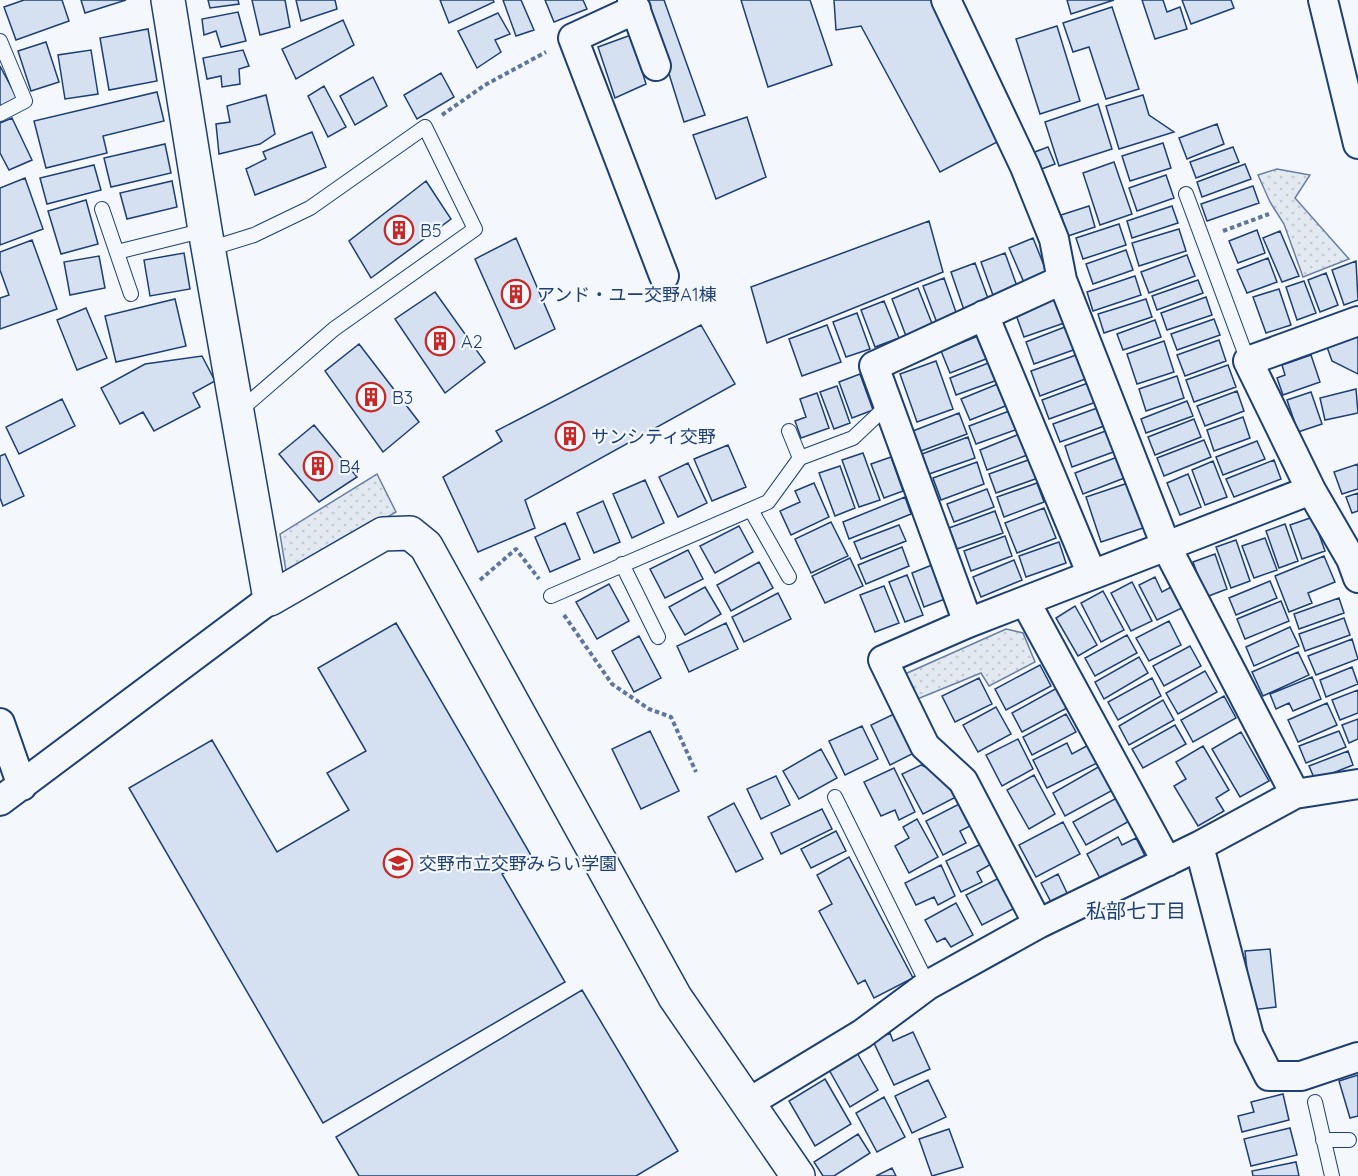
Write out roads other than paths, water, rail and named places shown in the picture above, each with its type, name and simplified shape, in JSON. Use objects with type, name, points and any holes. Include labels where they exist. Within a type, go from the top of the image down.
[{"type":"street","points":[[168,0],[270,599]]},
{"type":"street","points":[[946,0],[1025,167],[1053,239],[1062,280],[1166,546],[1295,794]]},
{"type":"street","points":[[1323,0],[1354,108],[1358,144]]},
{"type":"street","points":[[656,66],[634,4],[573,38],[664,276]]},
{"type":"street","points":[[968,623],[874,366],[1055,283]]},
{"type":"street","points":[[984,315],[1092,575]]},
{"type":"street","points":[[1356,564],[1311,490],[1248,361],[1358,321]]},
{"type":"street","points":[[1038,924],[963,781],[925,746],[883,660],[968,623],[1311,490]]},
{"type":"street","points":[[0,723],[11,794],[270,599],[382,534],[410,533],[426,546],[675,997],[798,1176]]},
{"type":"street","points":[[1025,601],[1167,862]]},
{"type":"street","points":[[748,1102],[862,1034],[928,985],[1038,924],[1199,846],[1295,794],[1358,784]]},
{"type":"street","points":[[1199,846],[1249,1036],[1269,1076],[1301,1076],[1358,1057]]},
{"type":"lane","points":[[0,41],[25,101],[0,114]]},
{"type":"lane","points":[[117,252],[207,239],[255,235],[310,208],[424,127],[475,229],[334,330],[238,412]]},
{"type":"lane","points":[[1186,194],[1248,361]]},
{"type":"lane","points":[[102,209],[131,294]]},
{"type":"lane","points":[[551,596],[768,502],[800,458],[853,438],[888,405]]},
{"type":"lane","points":[[789,431],[800,458]]},
{"type":"lane","points":[[751,510],[789,577]]},
{"type":"lane","points":[[622,564],[658,637]]},
{"type":"lane","points":[[835,796],[928,985]]},
{"type":"lane","points":[[1314,1102],[1332,1176]]},
{"type":"lane","points":[[1323,1140],[1348,1140]]},
{"type":"place","name":"B5","points":[[399,230]]},
{"type":"place","name":"アンド・ユー交野A1棟","points":[[516,294]]},
{"type":"place","name":"A2","points":[[440,341]]},
{"type":"place","name":"B3","points":[[371,397]]},
{"type":"place","name":"サンシティ交野","points":[[570,436]]},
{"type":"place","name":"B4","points":[[318,466]]},
{"type":"place","name":"交野市立交野みらい学園","points":[[398,863]]},
{"type":"district","name":"私部七丁目","points":[[1136,910]]}]
